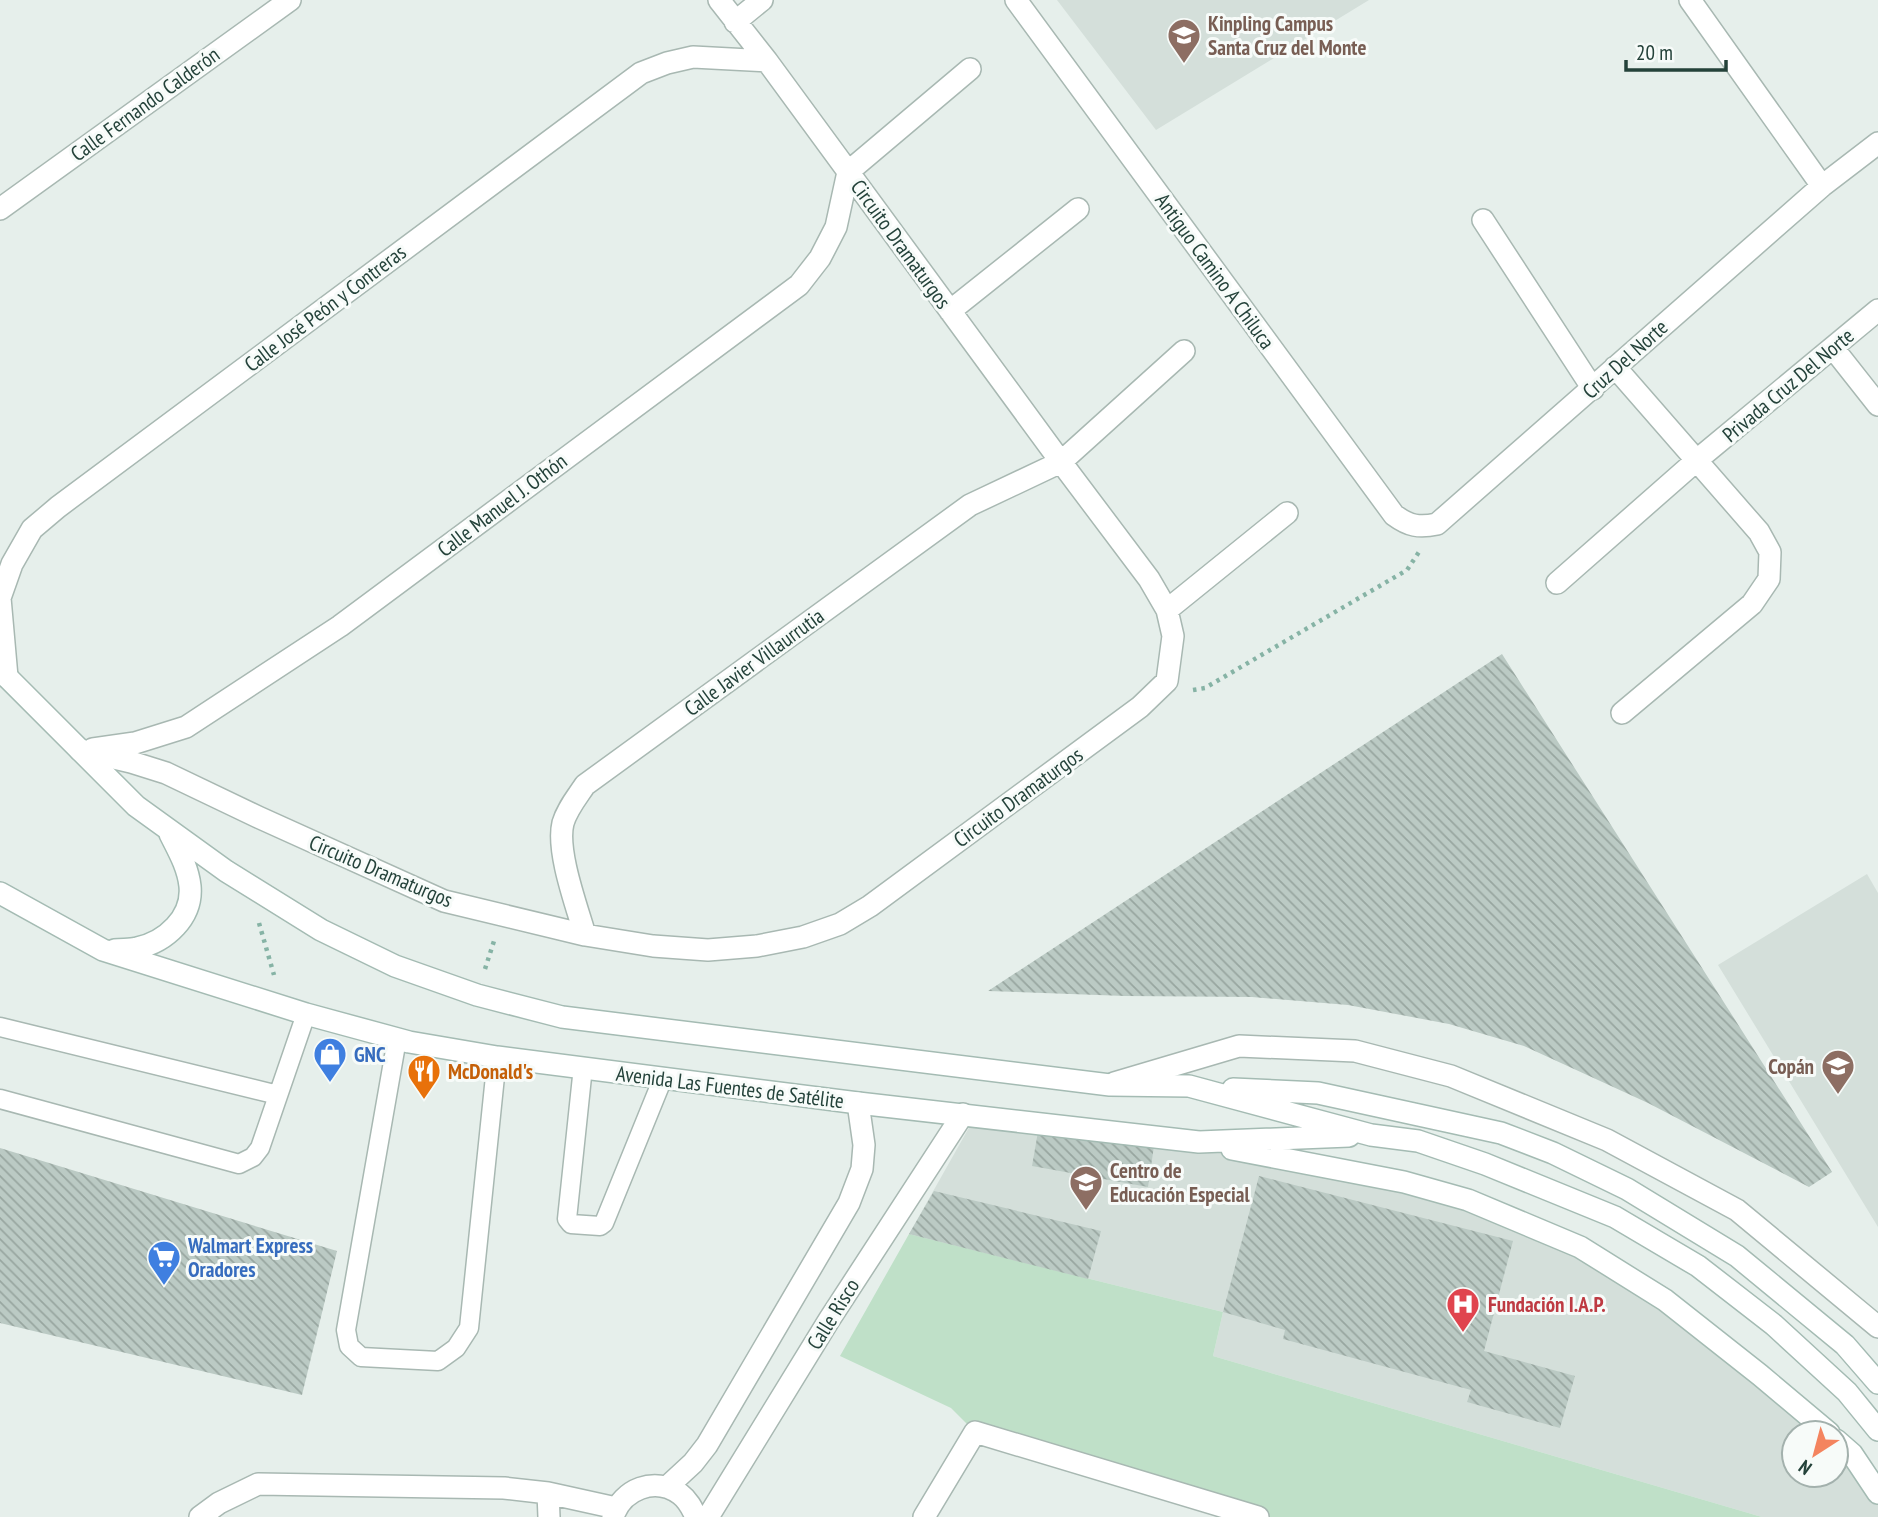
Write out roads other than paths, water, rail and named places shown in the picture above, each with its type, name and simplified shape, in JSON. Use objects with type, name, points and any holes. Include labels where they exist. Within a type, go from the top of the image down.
[{"type":"street","name":"Calle Fernando Calderón","points":[[0,209],[290,0]]},
{"type":"street","name":"Circuito Dramaturgos","points":[[80,750],[166,773],[444,901],[585,936],[653,946],[708,950],[757,946],[803,937],[839,924],[870,906],[1118,724],[1167,681],[1173,636],[1167,610],[1149,579],[767,61],[719,0]]},
{"type":"street","points":[[735,22],[762,0]]},
{"type":"street","name":"Antiguo Camino A Chiluca","points":[[1016,0],[1394,515],[1407,525],[1424,527]]},
{"type":"street","points":[[1690,0],[1822,186]]},
{"type":"street","name":"Calle José Peón y Contreras","points":[[4,673],[0,598],[12,564],[32,529],[58,507],[641,73],[693,57],[767,61]]},
{"type":"street","points":[[848,172],[970,69]]},
{"type":"street","name":"Cruz Del Norte","points":[[1424,527],[1437,524],[1822,186],[1878,143]]},
{"type":"street","name":"Calle Manuel J. Othón","points":[[80,750],[135,743],[186,727],[340,626],[799,285],[820,258],[836,227],[848,172]]},
{"type":"street","points":[[950,311],[1078,209]]},
{"type":"street","points":[[1483,220],[1592,389]]},
{"type":"street","name":"Privada Cruz Del Norte","points":[[1557,583],[1698,460],[1878,310]]},
{"type":"street","points":[[1833,348],[1878,405]]},
{"type":"street","name":"Calle Javier Villaurrutia","points":[[585,936],[566,870],[562,824],[571,804],[585,785],[970,505],[1061,462],[1184,351]]},
{"type":"street","points":[[1615,367],[1759,531],[1770,552],[1769,579],[1752,604],[1622,713]]},
{"type":"street","points":[[1167,610],[1287,513]]},
{"type":"street","points":[[4,673],[136,806],[169,831],[186,868],[190,887],[189,902],[173,930],[157,941],[136,949],[103,950]]},
{"type":"street","name":"Avenida Las Fuentes de Satélite","points":[[169,831],[226,871],[321,930],[383,960],[477,995],[562,1017],[1110,1084],[1189,1086],[1371,1135],[1418,1141],[1485,1164],[1615,1217],[1698,1266],[1774,1325],[1847,1392],[1878,1430]]},
{"type":"street","name":"Avenida Las Fuentes de Satélite","points":[[0,893],[103,950],[306,1014],[397,1039],[497,1057],[858,1103],[1199,1142],[1371,1135]]},
{"type":"street","name":"Avenida Las Fuentes de Satélite","points":[[1110,1084],[1239,1046],[1355,1051],[1451,1076],[1607,1140],[1737,1210],[1878,1327]]},
{"type":"street","points":[[1189,1086],[1318,1093],[1501,1133],[1553,1153],[1627,1189],[1737,1256],[1845,1345],[1878,1384]]},
{"type":"street","name":"Calle Risco","points":[[667,1487],[694,1463],[707,1445],[849,1203],[862,1169],[864,1145],[858,1103]]},
{"type":"street","name":"Calle Risco","points":[[708,1517],[829,1320],[963,1114]]},
{"type":"street","points":[[1199,1142],[1417,1186],[1468,1200],[1580,1247],[1665,1300],[1812,1419]]},
{"type":"street","points":[[925,1517],[975,1432],[1258,1517]]},
{"type":"street","points":[[1850,1452],[1878,1493]]},
{"type":"street","points":[[200,1517],[219,1503],[258,1484],[504,1488],[548,1493],[614,1513],[625,1497],[637,1489],[652,1485],[667,1487],[680,1494],[691,1505],[696,1517]]},
{"type":"street","points":[[548,1493],[549,1517]]},
{"type":"lane","points":[[0,1099],[239,1164],[253,1157],[260,1148],[306,1014]]},
{"type":"lane","points":[[0,1027],[278,1095]]},
{"type":"lane","points":[[397,1039],[345,1330],[349,1346],[361,1357],[438,1361],[456,1348],[469,1328],[497,1057]]},
{"type":"lane","points":[[583,1068],[567,1219],[571,1224],[600,1226],[604,1223],[663,1078]]},
{"type":"place","name":"Kinpling Campus Santa Cruz del Monte","points":[[1184,65]]},
{"type":"place","name":"GNC","points":[[330,1084]]},
{"type":"place","name":"Copán","points":[[1838,1096]]},
{"type":"place","name":"McDonald's","points":[[424,1101]]},
{"type":"place","name":"Centro de Educación Especial","points":[[1086,1212]]},
{"type":"place","name":"Walmart Express Oradores","points":[[164,1287]]},
{"type":"place","name":"Fundación I.A.P.","points":[[1463,1334]]}]
